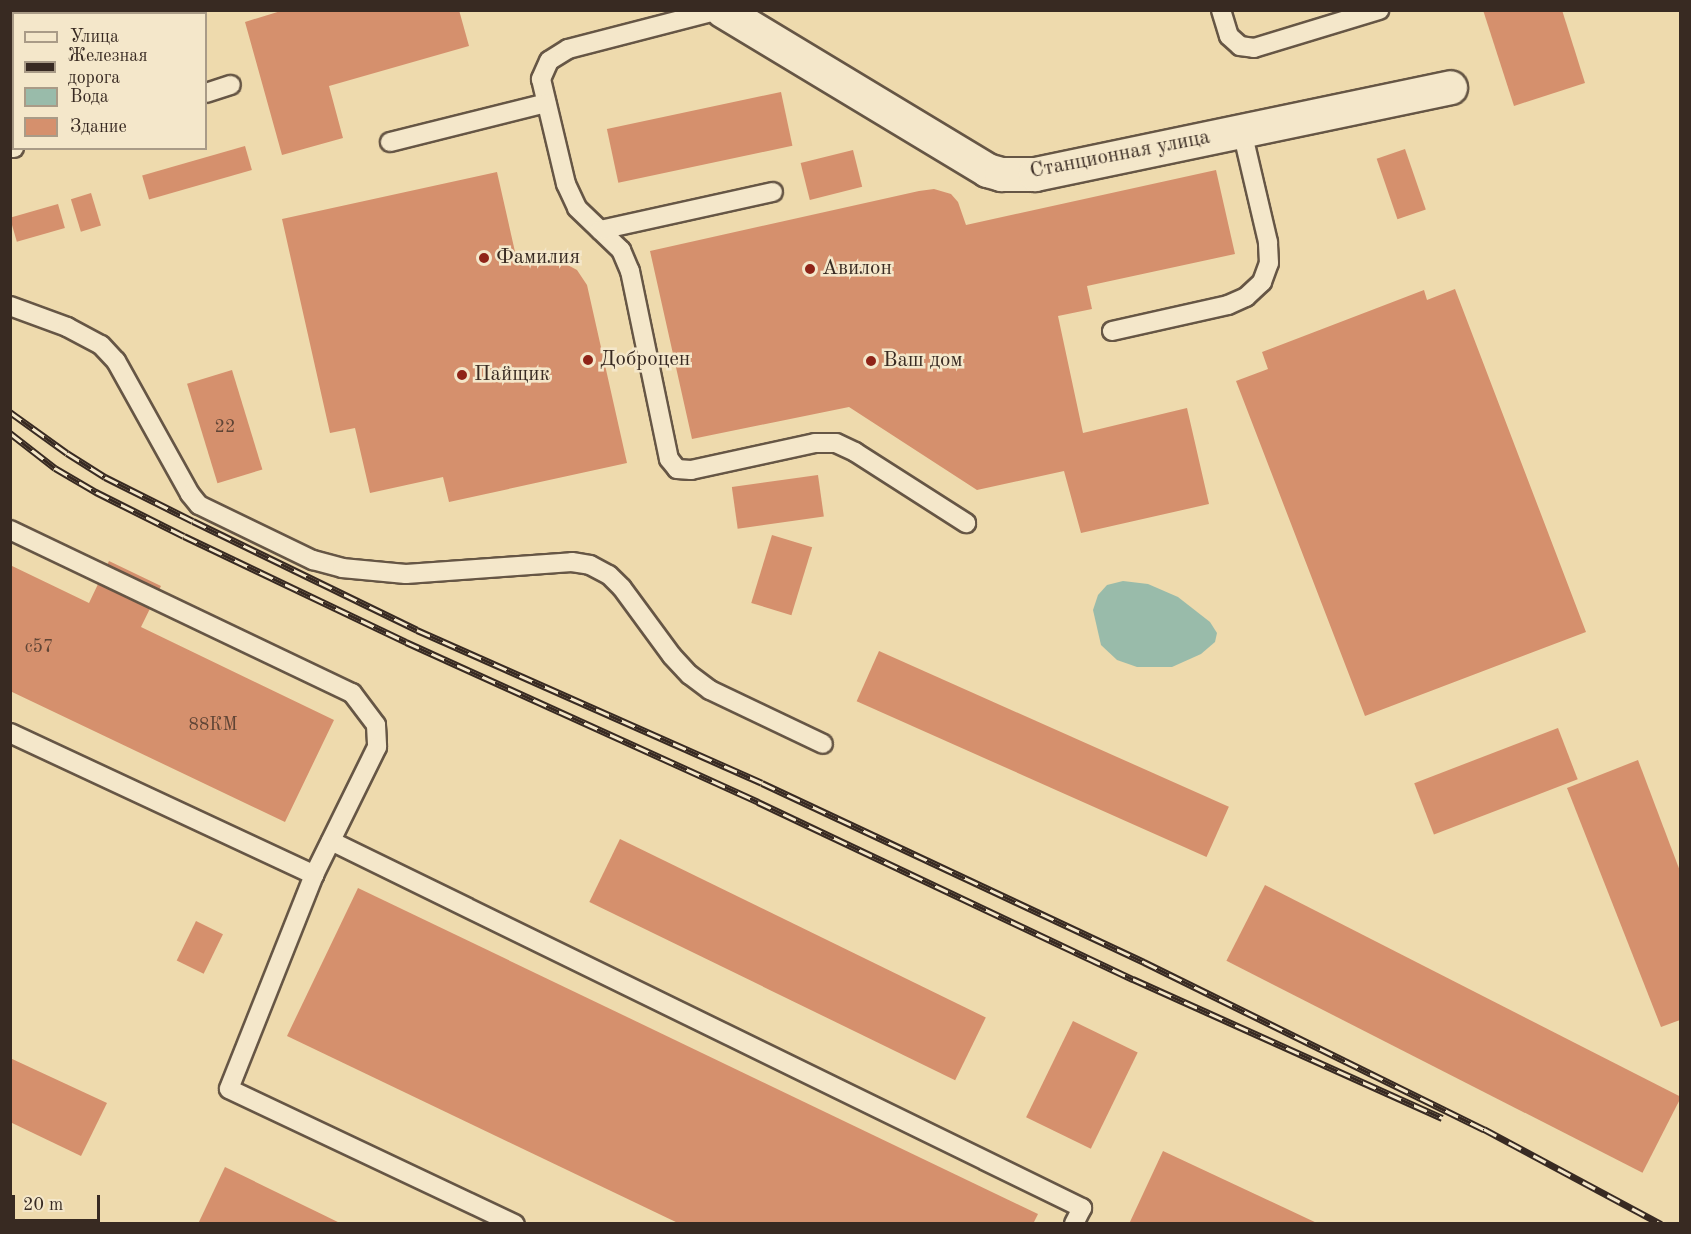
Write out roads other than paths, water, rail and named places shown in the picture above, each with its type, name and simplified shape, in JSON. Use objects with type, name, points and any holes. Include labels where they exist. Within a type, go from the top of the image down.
[{"type":"street","name":"Станционная улица","points":[[721,10],[987,170],[1001,174],[1035,174],[1450,87]]},
{"type":"lane","points":[[721,10],[568,49],[549,61],[541,79],[566,184],[577,208],[621,250],[630,271],[669,459],[677,469],[691,470],[815,443],[836,443],[855,452],[966,522]]},
{"type":"lane","points":[[1221,10],[1229,36],[1240,46],[1254,48],[1379,10]]},
{"type":"lane","points":[[207,93],[231,85]]},
{"type":"lane","points":[[390,142],[546,103]]},
{"type":"lane","points":[[1112,331],[1228,305],[1246,297],[1262,282],[1269,263],[1268,242],[1242,130]]},
{"type":"lane","points":[[600,230],[773,192]]},
{"type":"lane","points":[[10,306],[67,327],[101,345],[109,353],[116,361],[190,494],[199,505],[313,560],[342,568],[406,574],[572,562],[590,565],[609,575],[622,588],[672,656],[690,675],[710,690],[823,744]]},
{"type":"lane","points":[[10,530],[352,693],[376,725],[377,747],[314,875],[228,1089],[515,1224]]},
{"type":"lane","points":[[10,733],[314,875]]},
{"type":"lane","points":[[331,841],[1082,1208],[1074,1224]]},
{"type":"water","points":[[1123,581],[1148,584],[1178,597],[1210,622],[1217,633],[1215,642],[1201,654],[1172,667],[1137,667],[1117,660],[1101,645],[1093,610],[1098,595],[1107,585]]},
{"type":"railway","points":[[10,412],[105,477],[193,521],[417,630],[762,783],[1144,962],[1484,1129],[1661,1224]]},
{"type":"railway","points":[[10,433],[55,468],[96,492],[184,536],[406,642],[758,802],[1133,979],[1442,1118]]},
{"type":"place","name":"Фамилия","points":[[484,258]]},
{"type":"place","name":"Авилон","points":[[810,269]]},
{"type":"place","name":"Доброцен","points":[[588,360]]},
{"type":"place","name":"Ваш дом","points":[[871,361]]},
{"type":"place","name":"Пайщик","points":[[462,375]]}]
